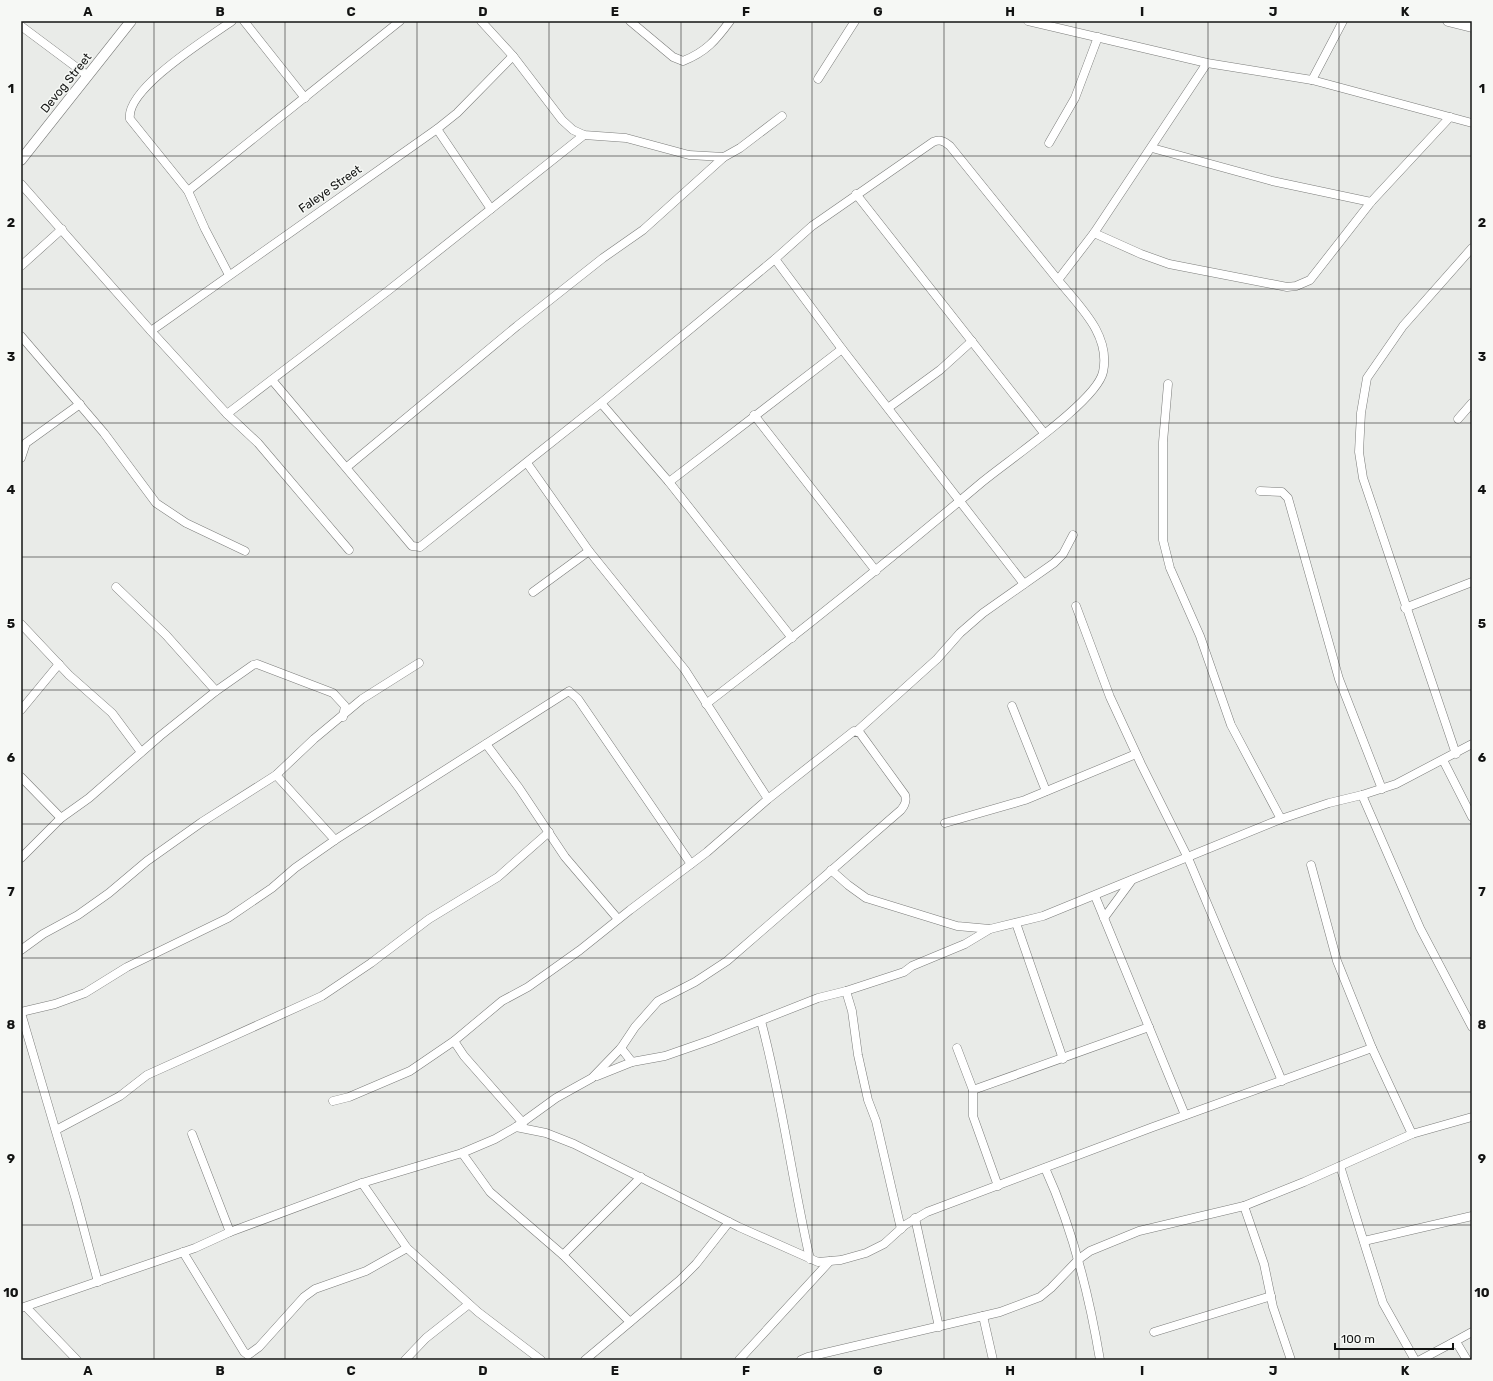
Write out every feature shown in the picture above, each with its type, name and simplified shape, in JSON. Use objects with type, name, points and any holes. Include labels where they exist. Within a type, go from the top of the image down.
[{"type":"street","name":"Devog Street","points":[[21,160],[131,21]]},
{"type":"street","points":[[230,275],[205,229],[188,191],[130,119],[129,112],[134,100],[165,69],[232,21]]},
{"type":"street","points":[[244,21],[305,98]]},
{"type":"street","points":[[188,191],[305,98],[390,24],[400,21]]},
{"type":"street","points":[[482,21],[513,56],[562,120],[573,130],[584,135],[626,138],[689,155],[724,157]]},
{"type":"street","points":[[630,21],[673,58],[683,61],[697,55],[714,42],[730,21]]},
{"type":"street","points":[[818,79],[855,21]]},
{"type":"street","points":[[1028,21],[1207,63],[1312,80],[1472,123]]},
{"type":"street","points":[[1312,80],[1343,21]]},
{"type":"street","points":[[1448,21],[1472,27]]},
{"type":"street","points":[[21,26],[88,76]]},
{"type":"street","points":[[1049,143],[1074,98],[1098,37]]},
{"type":"street","name":"Faleye Street","points":[[151,331],[437,129],[457,113],[513,56]]},
{"type":"street","points":[[1058,280],[1094,233],[1152,148],[1207,63]]},
{"type":"street","points":[[346,467],[517,326],[603,258],[643,230],[724,157],[740,148],[782,116]]},
{"type":"street","points":[[1094,233],[1141,254],[1169,264],[1286,287],[1296,286],[1307,282],[1317,272],[1371,202],[1450,117]]},
{"type":"street","points":[[437,129],[491,209]]},
{"type":"street","points":[[227,414],[389,290],[584,135]]},
{"type":"street","points":[[272,380],[412,546],[420,547],[601,403],[775,259],[812,226],[933,142],[937,140],[943,141],[957,155],[1094,324],[1106,352],[1103,373],[1098,384],[1080,405],[980,484],[961,502],[876,571],[706,704]]},
{"type":"street","points":[[1152,148],[1272,180],[1371,202]]},
{"type":"street","points":[[21,184],[151,331],[227,414],[258,443],[349,550]]},
{"type":"street","points":[[856,194],[1044,433]]},
{"type":"street","points":[[21,266],[62,229]]},
{"type":"street","points":[[1456,754],[1405,608],[1363,478],[1359,452],[1361,413],[1367,378],[1403,326],[1472,248]]},
{"type":"street","points":[[775,259],[842,349],[1024,584]]},
{"type":"street","points":[[21,336],[104,433],[156,503],[186,523],[245,551]]},
{"type":"street","points":[[888,408],[940,370],[972,341]]},
{"type":"street","points":[[669,482],[754,415],[842,349]]},
{"type":"street","points":[[1168,384],[1163,442],[1163,540],[1170,568],[1200,636],[1232,725],[1281,819]]},
{"type":"street","points":[[601,403],[669,482],[792,638]]},
{"type":"street","points":[[1458,419],[1472,403]]},
{"type":"street","points":[[21,458],[26,443],[80,404]]},
{"type":"street","points":[[754,415],[876,571]]},
{"type":"street","points":[[527,463],[589,551],[685,670],[768,799]]},
{"type":"street","points":[[1260,491],[1282,492],[1288,498],[1339,679],[1382,789]]},
{"type":"street","points":[[333,1101],[349,1097],[410,1071],[454,1041],[502,1001],[528,987],[573,955],[691,864],[768,799],[854,731],[857,731],[937,659],[960,633],[983,613],[1024,584],[1062,554],[1073,535]]},
{"type":"street","points":[[533,592],[589,551]]},
{"type":"street","points":[[1405,608],[1472,582]]},
{"type":"street","points":[[116,587],[166,635],[216,691]]},
{"type":"street","points":[[1076,606],[1110,698],[1188,858],[1282,1081]]},
{"type":"street","points":[[21,624],[59,664],[112,713],[141,752]]},
{"type":"street","points":[[21,950],[43,934],[78,915],[202,822],[276,775],[314,739],[343,717],[362,700],[419,663]]},
{"type":"street","points":[[21,710],[59,664]]},
{"type":"street","points":[[21,858],[62,818],[89,798],[141,752],[216,691],[253,665],[258,664],[333,693],[345,706],[343,717]]},
{"type":"street","points":[[98,1282],[56,1130],[21,1012],[55,1004],[85,994],[128,967],[228,918],[272,888],[295,868],[335,840],[569,691],[578,698],[691,864]]},
{"type":"street","points":[[1012,706],[1046,791]]},
{"type":"street","points":[[592,1078],[621,1048],[635,1027],[658,1001],[696,982],[727,961],[905,806],[906,798],[860,733],[857,731]]},
{"type":"street","points":[[486,744],[520,788],[565,857],[618,919]]},
{"type":"street","points":[[77,1360],[23,1307],[183,1252],[230,1232],[362,1183],[462,1153],[495,1139],[520,1125],[556,1098],[592,1078],[632,1062],[665,1056],[761,1021],[818,998],[846,991],[904,972],[912,966],[965,944],[990,929],[1043,916],[1281,819],[1329,803],[1362,795],[1396,784],[1456,754],[1472,744]]},
{"type":"street","points":[[945,823],[990,811],[1046,791],[1136,754]]},
{"type":"street","points":[[1443,760],[1472,817]]},
{"type":"street","points":[[276,775],[335,840]]},
{"type":"street","points":[[21,777],[62,818]]},
{"type":"street","points":[[1362,795],[1420,928],[1472,1028]]},
{"type":"street","points":[[56,1130],[120,1096],[147,1075],[322,996],[371,963],[429,919],[498,877],[549,832]]},
{"type":"street","points":[[1311,865],[1337,962],[1372,1048],[1412,1134]]},
{"type":"street","points":[[831,870],[866,898],[957,926],[990,929]]},
{"type":"street","points":[[1104,918],[1133,879]]},
{"type":"street","points":[[1095,896],[1185,1115]]},
{"type":"street","points":[[1016,923],[1063,1059]]},
{"type":"street","points":[[846,991],[852,1011],[858,1055],[868,1100],[876,1121],[901,1229]]},
{"type":"street","points":[[761,1021],[776,1080],[796,1197],[810,1259]]},
{"type":"street","points":[[973,1090],[1149,1027]]},
{"type":"street","points":[[454,1041],[464,1056],[520,1125],[574,1144],[730,1222],[818,1262],[830,1261],[866,1253],[884,1244],[915,1218],[1185,1115],[1372,1048]]},
{"type":"street","points":[[621,1048],[632,1062]]},
{"type":"street","points":[[958,1048],[973,1090],[973,1116],[998,1186]]},
{"type":"street","points":[[801,1360],[808,1357],[1000,1312],[1040,1297],[1051,1288],[1079,1259],[1090,1251],[1139,1231],[1244,1206],[1412,1134],[1472,1117]]},
{"type":"street","points":[[192,1134],[230,1232]]},
{"type":"street","points":[[462,1153],[490,1192],[563,1255],[630,1322]]},
{"type":"street","points":[[1340,1166],[1383,1303],[1415,1360]]},
{"type":"street","points":[[1045,1168],[1062,1208],[1079,1259],[1100,1360]]},
{"type":"street","points":[[563,1255],[641,1177]]},
{"type":"street","points":[[362,1183],[407,1248],[469,1304],[541,1360]]},
{"type":"street","points":[[1244,1206],[1264,1264],[1271,1296],[1291,1360]]},
{"type":"street","points":[[1364,1242],[1472,1216]]},
{"type":"street","points":[[915,1218],[939,1327]]},
{"type":"street","points":[[585,1360],[680,1280],[696,1264],[730,1222]]},
{"type":"street","points":[[183,1252],[244,1352],[248,1355],[259,1347],[304,1297],[315,1289],[366,1271],[407,1248]]},
{"type":"street","points":[[739,1360],[830,1261]]},
{"type":"street","points":[[1154,1332],[1271,1296]]},
{"type":"street","points":[[405,1360],[426,1338],[469,1304]]},
{"type":"street","points":[[983,1316],[993,1360]]},
{"type":"street","points":[[1420,1360],[1472,1332]]},
{"type":"street","points":[[1452,1343],[1458,1345],[1467,1360]]}]
